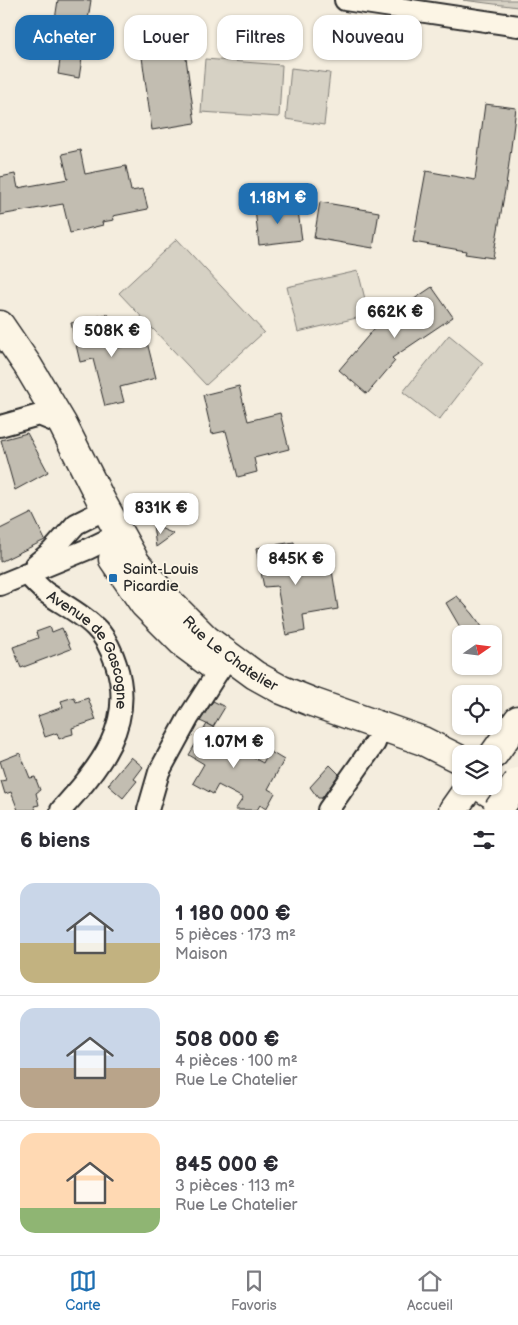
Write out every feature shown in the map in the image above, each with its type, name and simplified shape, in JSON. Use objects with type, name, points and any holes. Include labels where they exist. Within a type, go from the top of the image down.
[{"type":"main road","name":"Rue Le Chatelier","points":[[0,326],[28,366],[51,420],[144,604],[185,645],[255,675],[282,690],[423,741],[452,756]]},
{"type":"main road","name":"Rue Le Chatelier","points":[[0,354],[51,420]]},
{"type":"main road","name":"Rue Le Chatelier","points":[[224,663],[273,705],[345,734],[418,757],[452,772]]},
{"type":"main road","points":[[501,745],[518,720]]},
{"type":"main road","points":[[498,810],[518,782]]},
{"type":"main road","points":[[502,783],[518,793]]},
{"type":"main road","points":[[493,795],[518,810]]},
{"type":"street","points":[[345,0],[518,26]]},
{"type":"street","points":[[0,426],[51,420]]},
{"type":"street","points":[[26,573],[52,551],[76,524],[98,513]]},
{"type":"street","points":[[0,585],[111,538]]},
{"type":"street","name":"Avenue de Gascogne","points":[[26,573],[46,593],[71,608],[96,628],[113,653],[119,672],[121,692],[118,729],[90,778],[61,810]]},
{"type":"street","points":[[148,810],[159,772],[189,716],[224,663]]},
{"type":"street","points":[[328,810],[375,743]]},
{"type":"shaded area","points":[[463,0],[518,0],[518,7]]},
{"type":"shaded area","points":[[205,60],[282,65],[279,117],[201,112]]},
{"type":"shaded area","points":[[291,68],[330,73],[324,125],[286,119]]},
{"type":"shaded area","points":[[177,239],[264,332],[206,385],[119,293]]},
{"type":"shaded area","points":[[358,271],[369,315],[298,332],[287,287]]},
{"type":"shaded area","points":[[449,335],[483,363],[439,420],[403,392]]},
{"type":"building","points":[[58,0],[91,0],[89,15],[56,15]]},
{"type":"building","points":[[60,60],[82,60],[79,78],[58,74]]},
{"type":"building","points":[[142,60],[186,60],[195,123],[152,130]]},
{"type":"building","points":[[485,104],[516,108],[507,179],[493,258],[465,254],[466,251],[413,242],[426,171],[475,180]]},
{"type":"building","points":[[80,150],[85,174],[126,166],[131,191],[143,189],[148,209],[113,216],[114,220],[102,222],[103,225],[70,233],[63,204],[0,215],[0,177],[15,174],[18,188],[68,179],[62,154]]},
{"type":"building","points":[[320,202],[379,212],[373,248],[314,238]]},
{"type":"building","points":[[297,204],[302,240],[259,245],[255,209]]},
{"type":"building","points":[[432,287],[453,317],[392,358],[395,361],[367,394],[339,370],[380,322]]},
{"type":"building","points":[[108,314],[116,348],[147,342],[156,378],[120,387],[124,402],[105,406],[93,359],[80,362],[71,323]]},
{"type":"building","points":[[239,386],[248,421],[280,413],[289,449],[254,458],[257,472],[238,477],[226,431],[212,434],[203,395]]},
{"type":"building","points":[[27,433],[48,472],[15,490],[1,440]]},
{"type":"building","points":[[32,513],[45,540],[0,562],[0,529]]},
{"type":"building","points":[[153,525],[174,534],[156,547]]},
{"type":"building","points":[[294,542],[300,576],[332,570],[338,609],[303,615],[305,631],[286,635],[277,586],[264,587],[256,548]]},
{"type":"building","points":[[457,596],[481,625],[459,625],[446,603]]},
{"type":"building","points":[[50,627],[52,632],[62,628],[71,649],[21,668],[13,647],[38,638],[36,632]]},
{"type":"building","points":[[74,697],[76,702],[88,698],[96,720],[72,728],[73,734],[59,739],[57,733],[45,737],[38,716],[63,707],[61,701]]},
{"type":"building","points":[[213,701],[225,707],[213,727],[200,721]]},
{"type":"building","points":[[207,724],[241,743],[238,749],[263,763],[269,751],[284,760],[268,789],[275,793],[266,809],[260,805],[257,810],[235,810],[243,798],[218,785],[213,794],[193,783],[204,764],[189,755]]},
{"type":"building","points":[[20,753],[30,778],[35,777],[40,790],[36,793],[39,805],[34,806],[36,810],[18,810],[11,792],[5,794],[1,781],[6,780],[0,761]]},
{"type":"building","points":[[131,757],[143,767],[134,779],[137,781],[123,798],[108,785]]},
{"type":"building","points":[[330,765],[339,774],[322,798],[318,798],[310,787]]},
{"type":"place","name":"Saint-Louis Picardie","points":[[113,578]]}]
